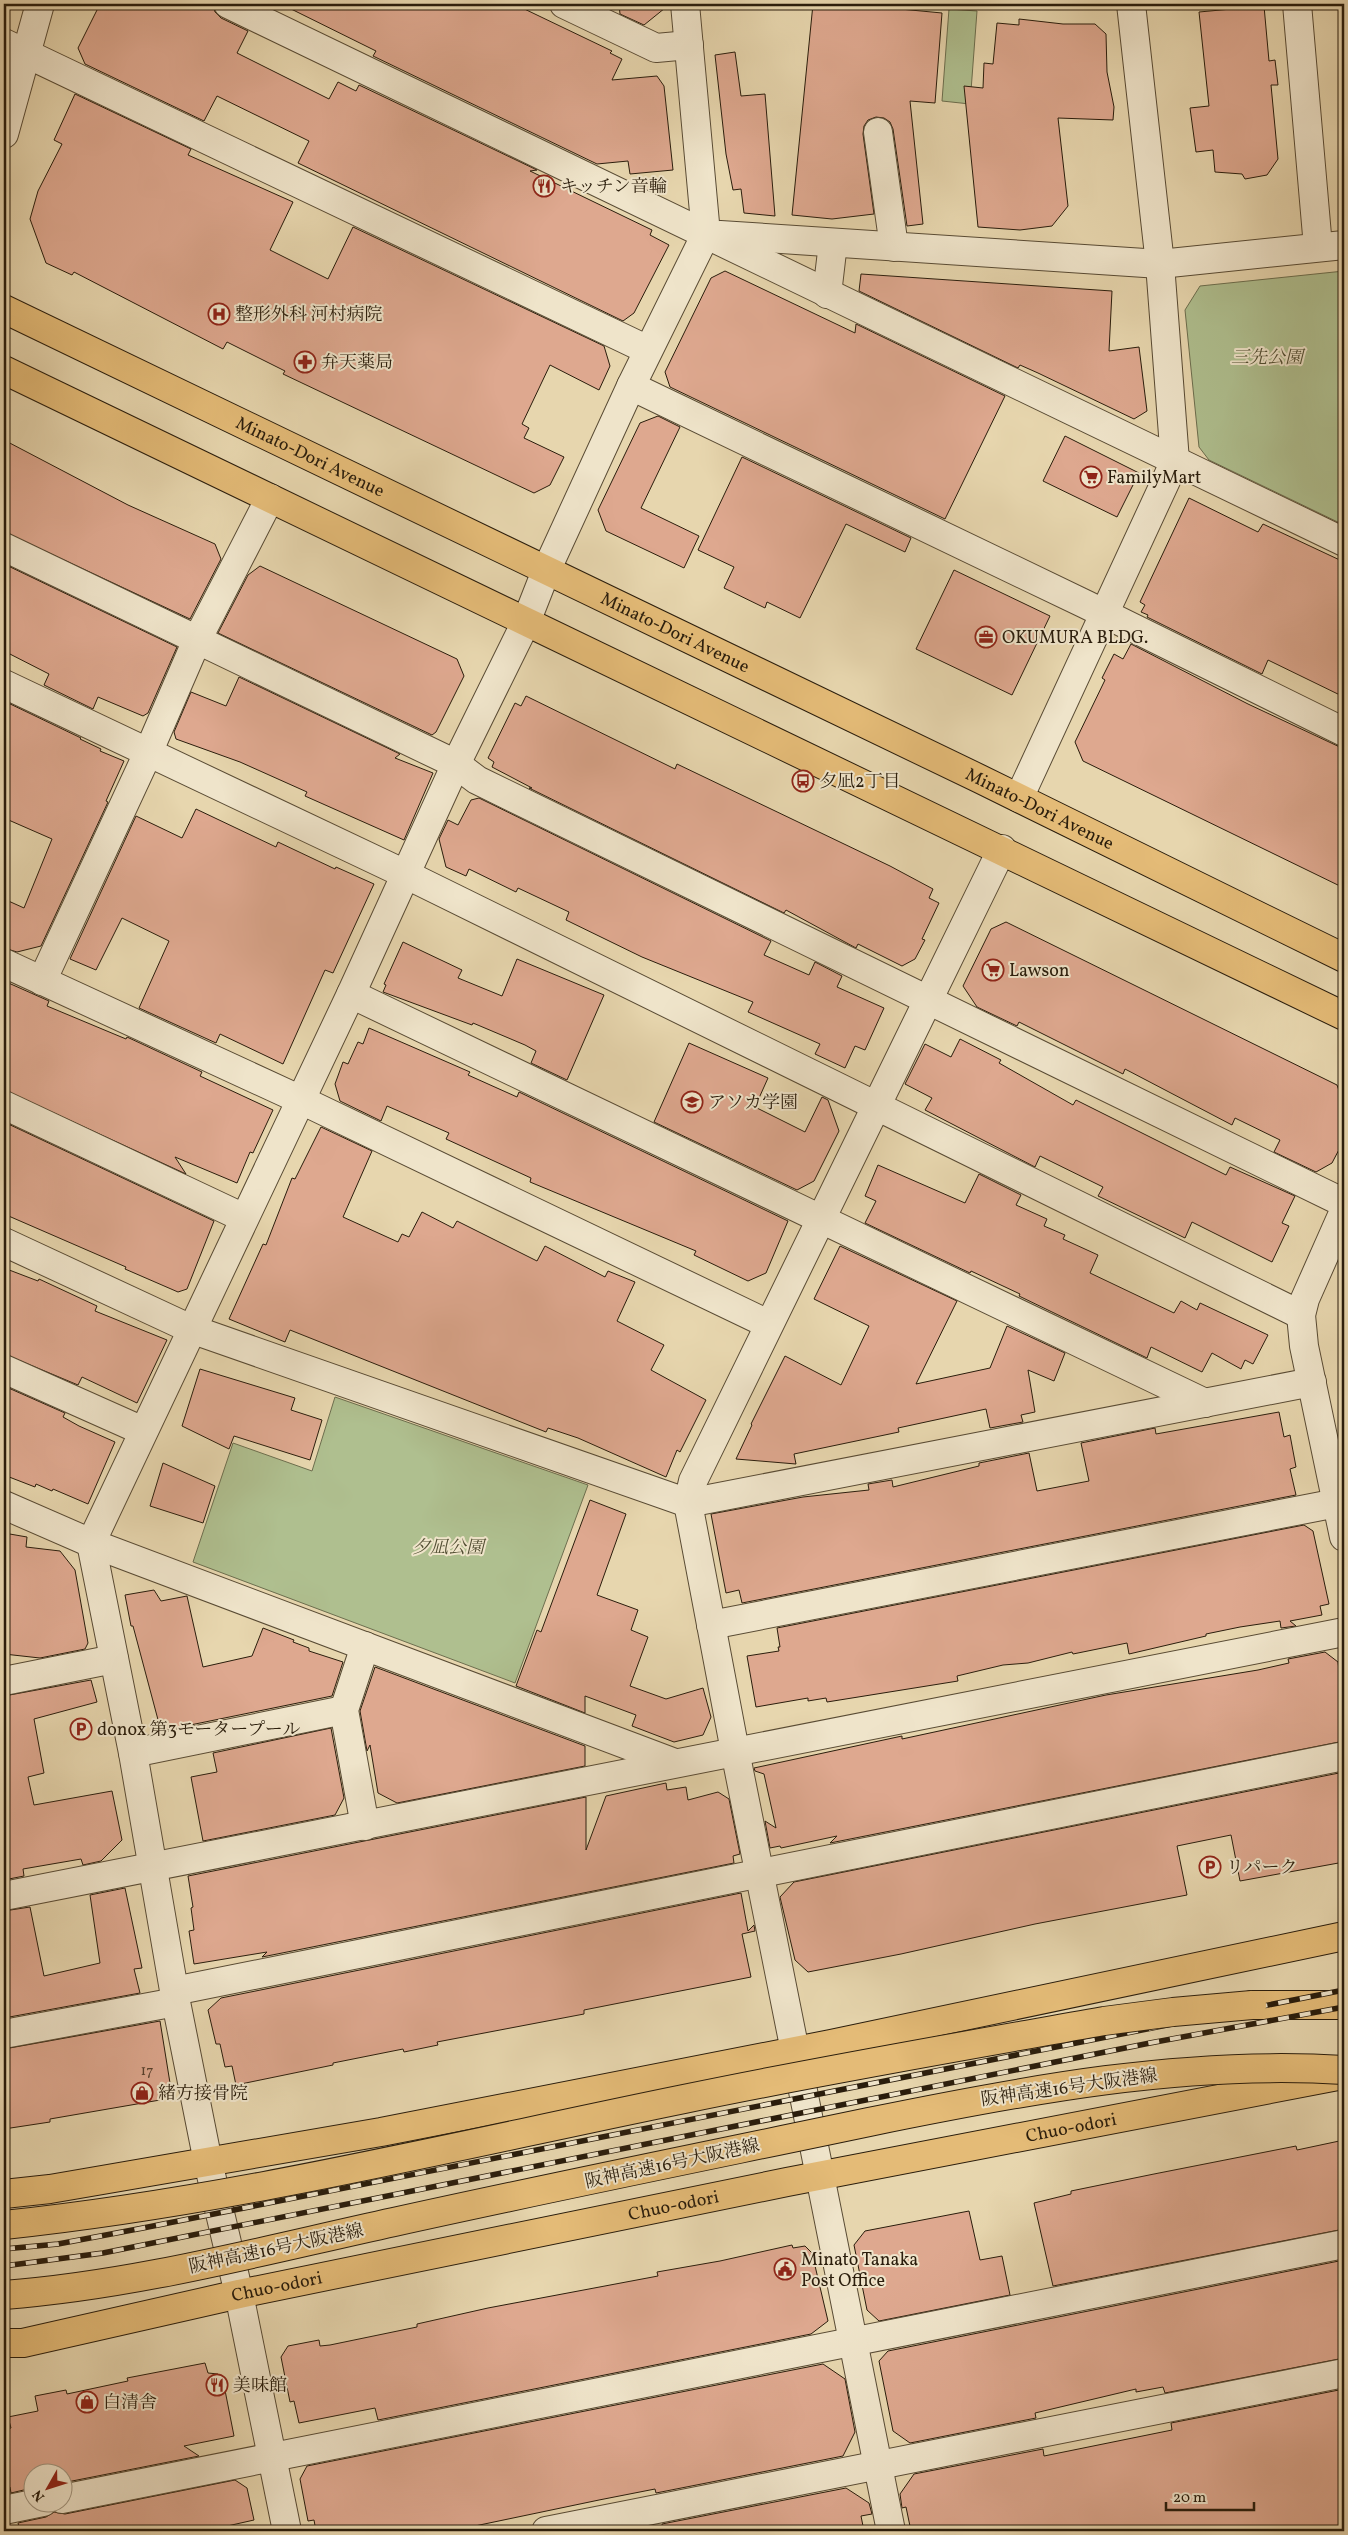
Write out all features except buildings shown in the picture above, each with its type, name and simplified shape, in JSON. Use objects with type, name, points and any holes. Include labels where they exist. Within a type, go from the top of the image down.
[{"type":"main road","name":"Minato-Dori Avenue","points":[[4,309],[1019,798],[1344,958]]},
{"type":"main road","points":[[4,370],[1344,1016]]},
{"type":"main road","points":[[4,2194],[60,2187],[381,2132],[795,2050],[1344,1936]]},
{"type":"main road","points":[[4,2225],[101,2215],[206,2198],[694,2097],[1104,2021],[1173,2012],[1252,2005],[1344,2005]]},
{"type":"main road","name":"阪神高速16号大阪港線","points":[[4,2295],[145,2276],[560,2186],[968,2102],[1174,2073],[1250,2068],[1344,2070]]},
{"type":"main road","name":"Chuo-odori","points":[[4,2343],[23,2342],[239,2294],[820,2175],[1344,2075]]},
{"type":"street","points":[[5,126],[15,48],[40,4]]},
{"type":"street","points":[[228,4],[1344,542]]},
{"type":"street","points":[[564,4],[656,48],[690,45]]},
{"type":"street","points":[[287,2531],[239,2294],[208,2162],[175,1996],[154,1867],[91,1543],[351,994],[456,764],[526,622],[546,571],[630,386],[706,234],[685,4]]},
{"type":"street","points":[[1019,798],[1175,461],[1160,264],[1131,4]]},
{"type":"street","points":[[706,234],[1160,264],[1331,246],[1297,4]]},
{"type":"street","points":[[15,48],[648,350]]},
{"type":"street","points":[[878,132],[894,247]]},
{"type":"street","points":[[828,294],[833,243]]},
{"type":"street","points":[[630,386],[1104,613],[1344,732]]},
{"type":"street","points":[[42,981],[148,753],[197,640],[270,498]]},
{"type":"street","points":[[4,547],[456,764],[477,780],[1344,1203]]},
{"type":"street","points":[[4,684],[405,874],[1301,1316]]},
{"type":"street","points":[[891,2531],[761,1872],[735,1752],[688,1503],[692,1481],[1002,850]]},
{"type":"street","points":[[4,963],[301,1100],[768,1324]]},
{"type":"street","points":[[351,994],[1205,1403]]},
{"type":"street","points":[[4,1105],[244,1218]]},
{"type":"street","points":[[1344,1211],[1313,1276],[1301,1316],[1304,1346],[1344,1537]]},
{"type":"street","points":[[4,1242],[191,1329],[688,1503],[1312,1382]]},
{"type":"street","points":[[4,1368],[144,1431]]},
{"type":"street","points":[[711,1625],[1337,1503]]},
{"type":"street","points":[[4,1505],[91,1543],[675,1763]]},
{"type":"street","points":[[4,1896],[1344,1632]]},
{"type":"street","points":[[365,1646],[344,1710],[365,1826]]},
{"type":"street","points":[[4,1682],[114,1659]]},
{"type":"street","points":[[132,1753],[344,1710]]},
{"type":"street","points":[[4,2034],[761,1872],[1344,1756]]},
{"type":"street","points":[[72,2496],[1344,2244]]},
{"type":"street","points":[[546,2531],[1344,2373]]},
{"type":"street","points":[[4,2510],[22,2506]]},
{"type":"green space","points":[[949,9],[977,11],[970,104],[942,101]]},
{"type":"green space","name":"三先公園","points":[[1344,271],[1344,525],[1209,460],[1199,447],[1185,310],[1200,286]]},
{"type":"green space","name":"夕凪公園","points":[[335,1397],[588,1485],[515,1683],[193,1562],[233,1443],[312,1471]]},
{"type":"railway","points":[[4,2249],[58,2244],[143,2228],[1344,1990]]},
{"type":"railway","points":[[4,2266],[103,2253],[1150,2043],[1344,2007]]},
{"type":"place","name":"キッチン音輪","points":[[544,186]]},
{"type":"place","name":"整形外科 河村病院","points":[[219,314]]},
{"type":"place","name":"弁天薬局","points":[[305,362]]},
{"type":"place","name":"FamilyMart","points":[[1091,477]]},
{"type":"place","name":"OKUMURA BLDG.","points":[[986,637]]},
{"type":"place","name":"夕凪2丁目","points":[[803,781]]},
{"type":"place","name":"Lawson","points":[[993,970]]},
{"type":"place","name":"アソカ学園","points":[[692,1102]]},
{"type":"place","name":"donox 第3モータープール","points":[[81,1729]]},
{"type":"place","name":"リパーク","points":[[1210,1867]]},
{"type":"place","name":"緒方接骨院","points":[[142,2093]]},
{"type":"place","name":"Minato Tanaka Post Office","points":[[785,2269]]},
{"type":"place","name":"美味館","points":[[217,2385]]},
{"type":"place","name":"白清舎","points":[[87,2402]]}]
